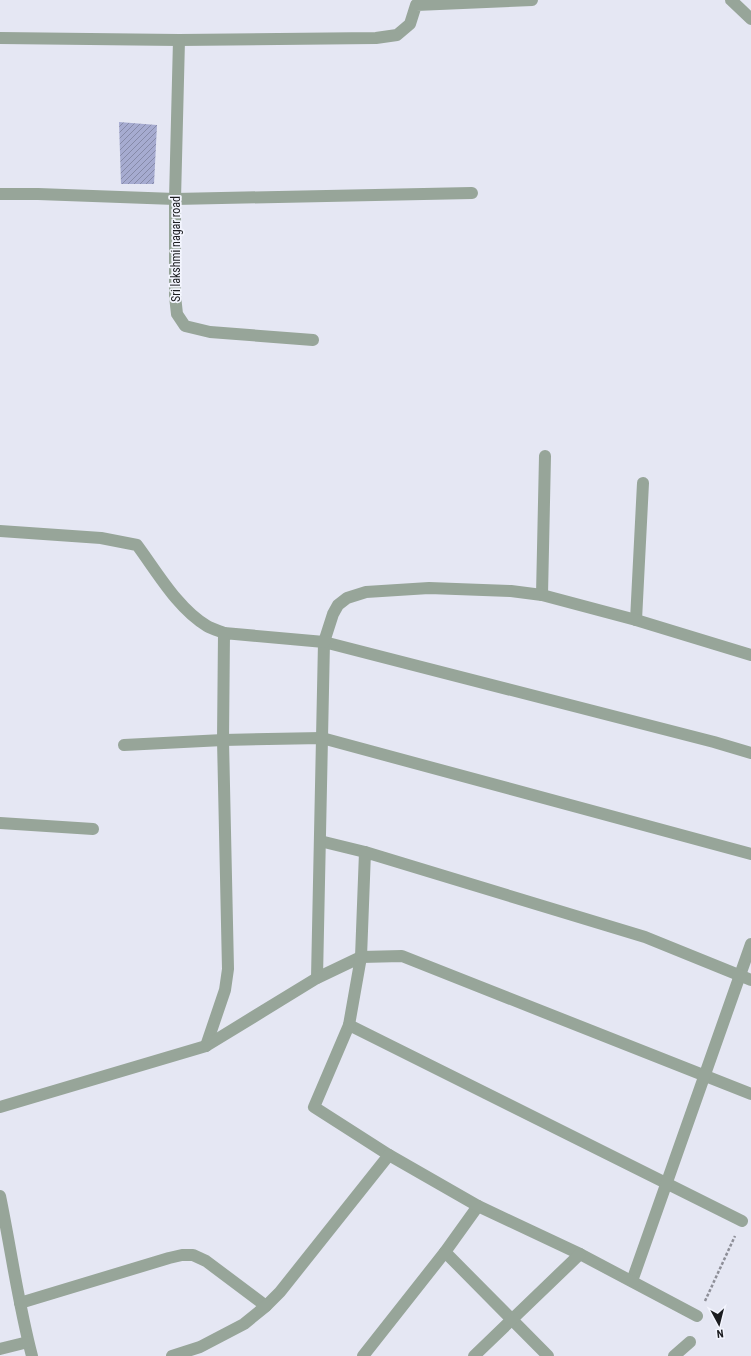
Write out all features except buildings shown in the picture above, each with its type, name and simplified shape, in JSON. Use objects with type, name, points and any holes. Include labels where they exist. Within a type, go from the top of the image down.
[{"type":"street","points":[[0,38],[179,40],[376,38],[397,34],[410,24],[416,2],[532,0]]},
{"type":"street","points":[[731,0],[751,19]]},
{"type":"street","name":"Sri lakshmi nagar road","points":[[179,40],[175,296],[177,314],[185,326],[210,332],[313,340]]},
{"type":"street","points":[[0,194],[176,199],[472,193]]},
{"type":"street","points":[[542,595],[545,456]]},
{"type":"street","points":[[636,620],[643,483]]},
{"type":"street","points":[[0,531],[101,538],[137,545],[170,591],[190,613],[208,627],[224,633],[324,642],[706,740],[751,753]]},
{"type":"street","points":[[317,978],[324,642],[333,614],[338,605],[347,598],[366,592],[430,588],[511,591],[542,595],[636,620],[751,655]]},
{"type":"street","points":[[206,1046],[225,990],[228,969],[223,740],[224,633]]},
{"type":"street","points":[[124,745],[223,740],[322,738],[751,854]]},
{"type":"street","points":[[0,823],[93,829]]},
{"type":"street","points":[[320,841],[365,852],[645,937],[745,977]]},
{"type":"street","points":[[365,852],[361,958],[349,1025],[314,1107],[389,1155],[478,1206],[580,1254],[697,1316]]},
{"type":"street","points":[[632,1281],[703,1076],[745,977],[751,944]]},
{"type":"street","points":[[0,1107],[206,1046],[317,978],[361,958],[402,956],[751,1094]]},
{"type":"street","points":[[349,1025],[742,1221]]},
{"type":"street","points":[[172,1356],[200,1347],[244,1324],[266,1306],[280,1292],[389,1155]]},
{"type":"street","points":[[0,1196],[5,1248],[20,1303],[32,1356]]},
{"type":"street","points":[[363,1356],[445,1252],[478,1206]]},
{"type":"street","points":[[445,1252],[548,1356]]},
{"type":"street","points":[[474,1356],[580,1254]]},
{"type":"street","points":[[20,1303],[169,1258],[193,1255],[206,1260],[266,1306]]},
{"type":"street","points":[[0,1349],[28,1342]]},
{"type":"street","points":[[674,1356],[690,1342]]},
{"type":"path","points":[[697,1316],[742,1221]]}]
